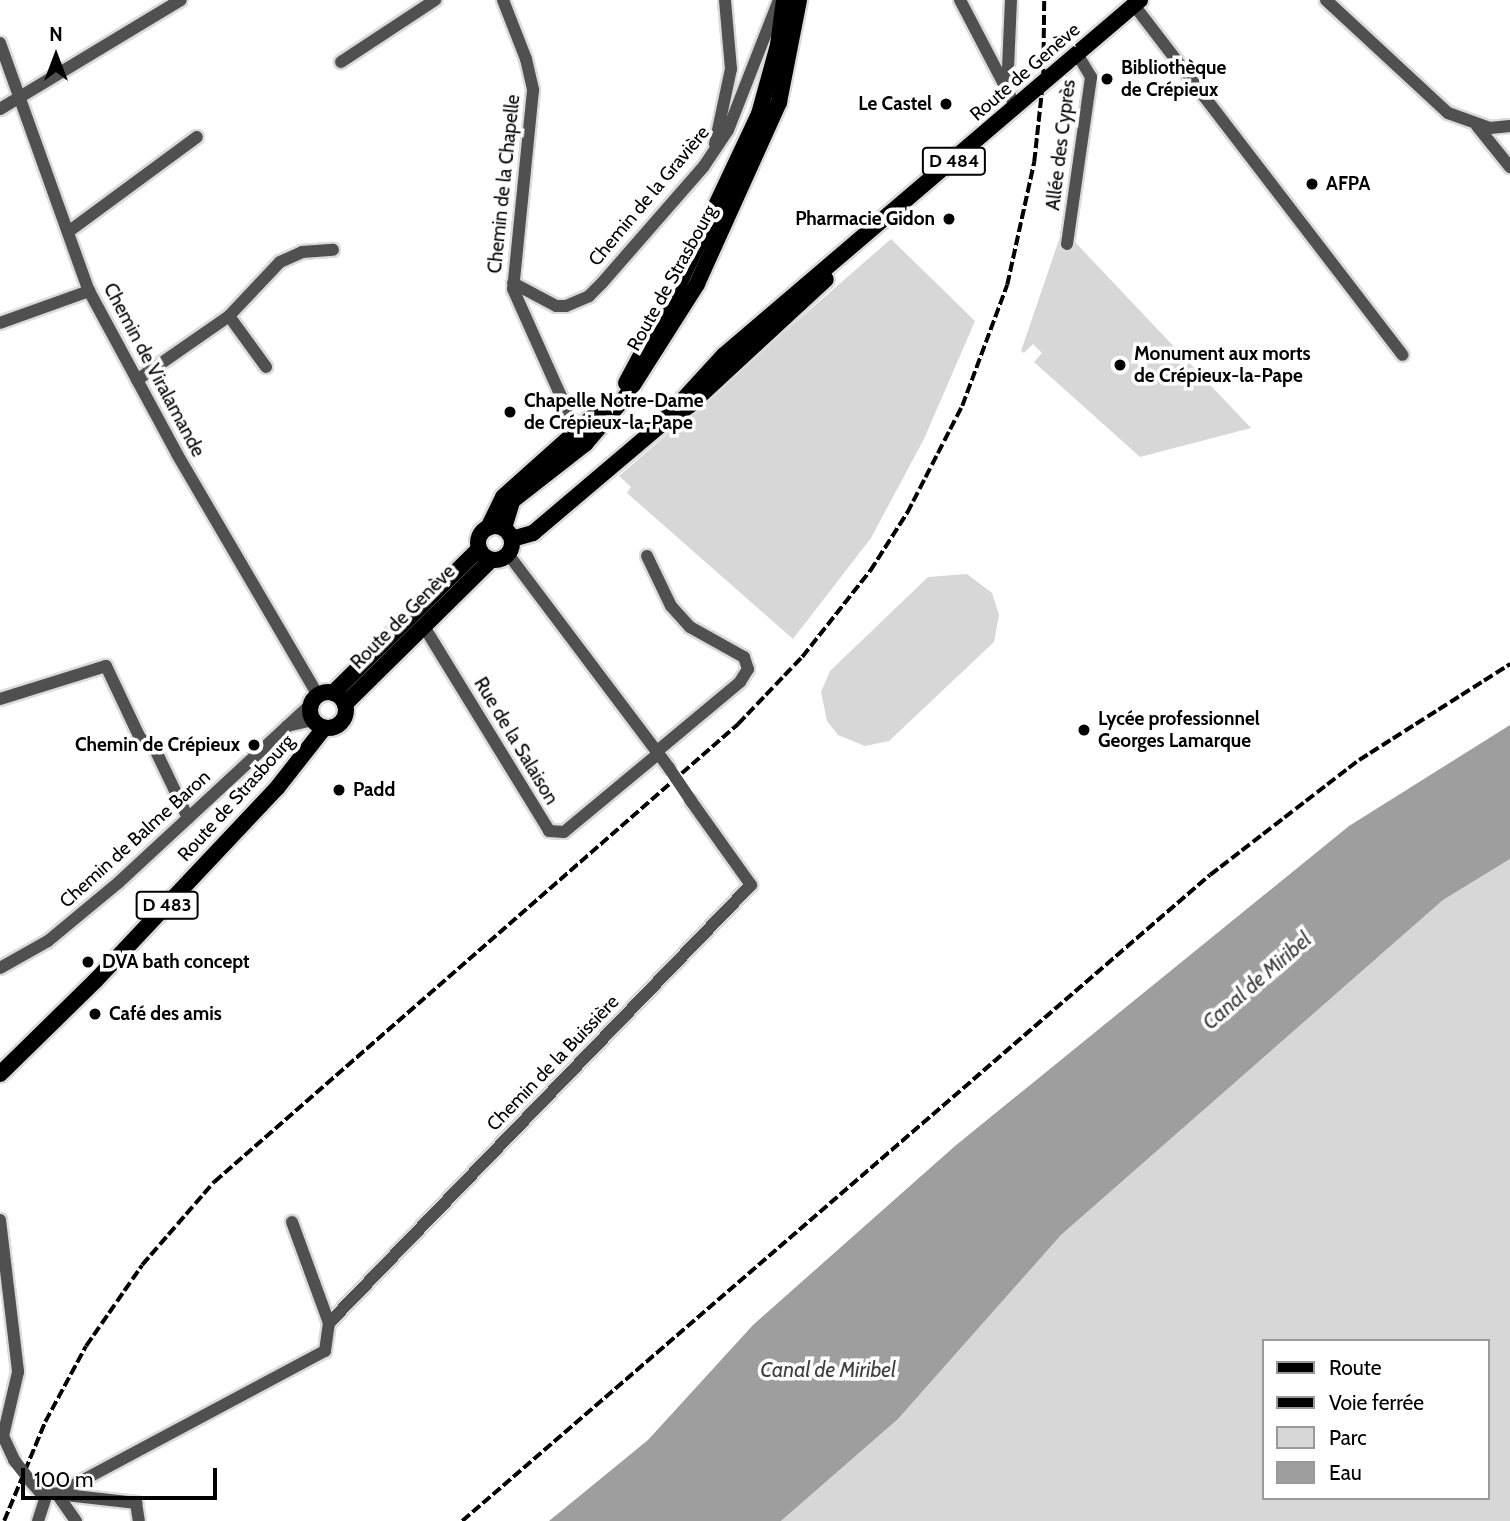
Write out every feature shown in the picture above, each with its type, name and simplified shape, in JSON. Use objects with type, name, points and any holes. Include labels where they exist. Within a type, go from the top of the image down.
[{"type":"main road","name":"Route de Strasbourg","points":[[580,439],[629,379],[722,195],[759,114],[778,45],[781,0]]},
{"type":"main road","name":"Route de Strasbourg","points":[[503,537],[512,501],[580,439],[645,369],[728,222],[779,102],[799,0]]},
{"type":"main road","name":"Route de Genève","points":[[485,555],[480,534],[503,537],[533,533],[659,426],[700,396],[818,288],[843,258],[1011,101],[1077,54],[1137,3]]},
{"type":"main road","name":"Route de Genève","points":[[324,707],[503,537]]},
{"type":"main road","name":"Route de Genève","points":[[324,707],[423,625],[485,555]]},
{"type":"main road","name":"Route de Strasbourg","points":[[0,1074],[96,981],[277,788],[324,707]]},
{"type":"street","points":[[0,109],[21,99],[181,0]]},
{"type":"street","points":[[341,62],[435,0]]},
{"type":"street","name":"Chemin de la Chapelle","points":[[503,0],[526,58],[533,90],[513,283],[516,302],[580,439]]},
{"type":"street","points":[[714,148],[731,69],[725,0]]},
{"type":"street","name":"Chemin de la Gravière","points":[[513,283],[556,306],[577,304],[589,296],[704,166],[729,130],[781,0]]},
{"type":"street","points":[[960,0],[1011,101]]},
{"type":"street","points":[[1010,0],[1011,101]]},
{"type":"street","points":[[1326,0],[1448,113],[1477,126],[1510,127]]},
{"type":"street","points":[[1137,3],[1403,355]]},
{"type":"street","name":"Chemin de Viralamande","points":[[0,43],[89,291],[324,707]]},
{"type":"street","name":"Allée des Cyprès","points":[[1067,244],[1091,77],[1077,54]]},
{"type":"street","points":[[1477,126],[1510,167]]},
{"type":"street","points":[[68,232],[197,137]]},
{"type":"street","points":[[137,380],[229,316],[280,262],[302,252],[333,250]]},
{"type":"street","points":[[0,323],[89,291]]},
{"type":"street","points":[[229,316],[266,367]]},
{"type":"street","name":"Chemin de la Buissière","points":[[52,1493],[325,1351],[328,1324],[751,885],[503,537]]},
{"type":"street","points":[[647,556],[671,606],[690,627],[744,657],[748,668],[740,682],[657,753]]},
{"type":"street","name":"Rue de la Salaison","points":[[423,625],[549,831],[564,832],[657,753]]},
{"type":"street","points":[[0,699],[106,666],[140,738],[154,747],[188,818]]},
{"type":"street","name":"Chemin de Balme Baron","points":[[0,968],[48,940],[188,818],[287,726],[324,707]]},
{"type":"street","points":[[0,1220],[18,1372],[2,1436],[14,1460],[31,1482],[52,1493],[136,1503],[139,1521]]},
{"type":"street","points":[[292,1222],[328,1324]]},
{"type":"street","points":[[38,1521],[52,1493]]},
{"type":"street","points":[[52,1493],[76,1521]]},
{"type":"green space","points":[[1060,237],[1073,240],[1251,428],[1140,457],[1034,362],[1042,353],[1033,344],[1024,353],[1021,351]]},
{"type":"green space","points":[[891,239],[975,321],[924,439],[871,538],[793,639],[627,493],[631,487],[619,476]]},
{"type":"green space","points":[[967,574],[992,593],[999,615],[994,642],[889,741],[865,746],[838,735],[827,721],[821,692],[830,671],[928,577]]},
{"type":"green space","points":[[1510,859],[1510,1521],[781,1521],[898,1419],[1061,1235],[1443,900]]},
{"type":"water","name":"Canal de Miribel","points":[[1510,725],[1510,859],[1443,900],[1061,1235],[898,1419],[781,1521],[549,1521],[648,1440],[753,1325],[955,1146],[1349,826]]},
{"type":"railway","points":[[4,1521],[45,1422],[86,1346],[142,1265],[214,1182],[738,724],[802,657],[870,571],[907,513],[962,406],[1007,285],[1034,162],[1043,79],[1044,0]]},
{"type":"railway","points":[[462,1521],[1210,875],[1359,760],[1510,664]]},
{"type":"place","name":"Bibliothèque de Crépieux","points":[[1107,79]]},
{"type":"place","name":"Le Castel","points":[[946,104]]},
{"type":"place","name":"AFPA","points":[[1312,184]]},
{"type":"place","name":"Pharmacie Gidon","points":[[949,219]]},
{"type":"place","name":"Monument aux morts de Crépieux-la-Pape","points":[[1120,365]]},
{"type":"place","name":"Chapelle Notre-Dame de Crépieux-la-Pape","points":[[510,412]]},
{"type":"place","name":"Lycée professionnel Georges Lamarque","points":[[1084,730]]},
{"type":"place","name":"Chemin de Crépieux","points":[[254,745]]},
{"type":"place","name":"Padd","points":[[339,790]]},
{"type":"place","name":"DVA bath concept","points":[[88,962]]},
{"type":"place","name":"Café des amis","points":[[95,1014]]}]
